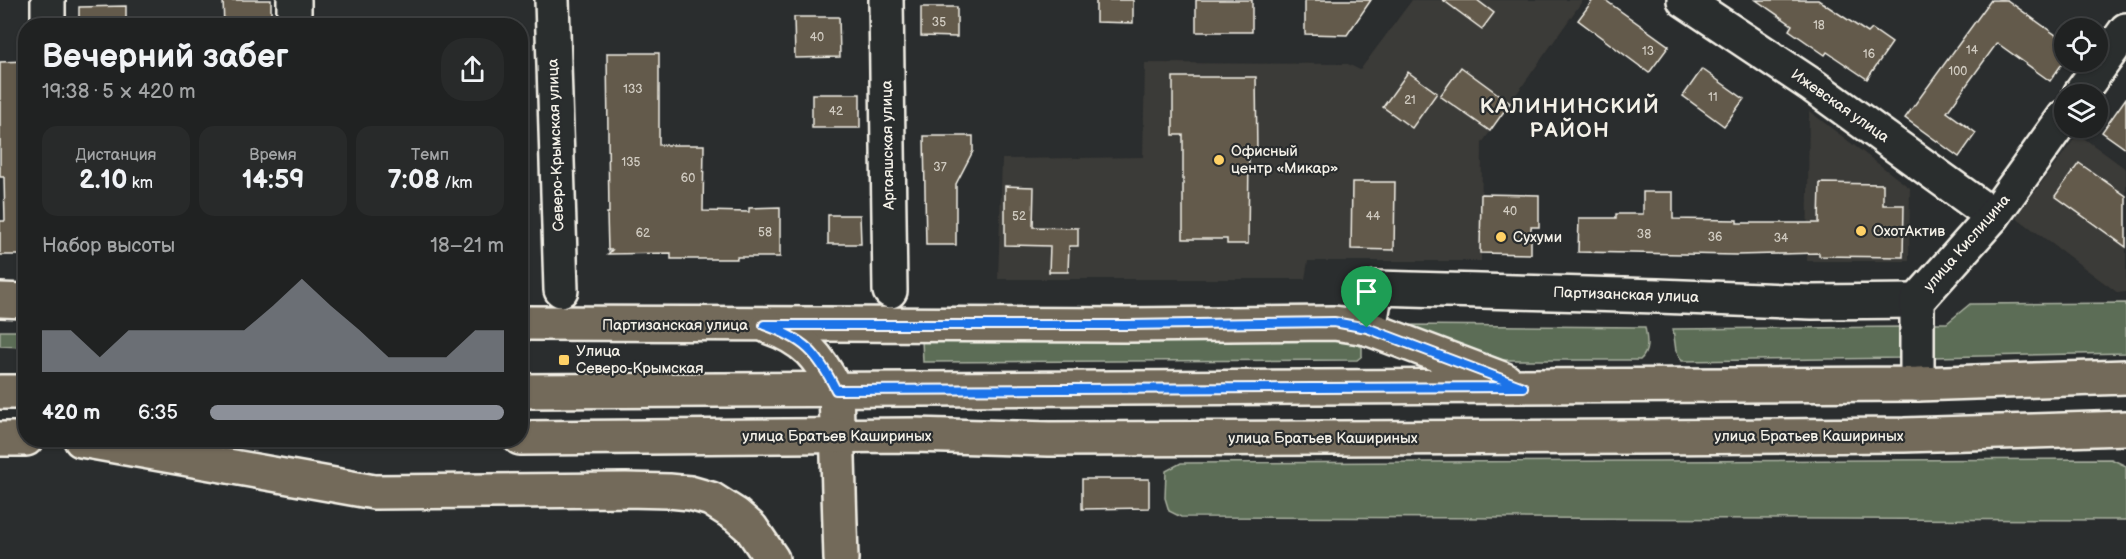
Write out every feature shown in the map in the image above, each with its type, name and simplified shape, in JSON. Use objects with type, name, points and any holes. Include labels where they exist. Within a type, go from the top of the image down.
[{"type":"main road","points":[[0,300],[18,301]]},
{"type":"main road","name":"Партизанская улица","points":[[528,323],[1126,325],[1334,322],[1367,328],[1523,387]]},
{"type":"main road","points":[[764,325],[786,333],[806,345],[824,367],[836,390],[841,559]]},
{"type":"main road","points":[[528,391],[1917,384],[2126,377]]},
{"type":"main road","points":[[0,392],[18,392]]},
{"type":"main road","name":"улица Братьев Кашириных","points":[[528,438],[914,435],[1096,438],[1904,435],[2126,428]]},
{"type":"main road","points":[[0,439],[18,439]]},
{"type":"main road","points":[[120,447],[374,492],[637,490],[690,493],[711,499],[736,515],[751,528],[772,559]]},
{"type":"street","points":[[48,0],[48,18]]},
{"type":"street","points":[[294,0],[294,18]]},
{"type":"street","name":"Северо-Крымская улица","points":[[552,0],[561,290]]},
{"type":"street","name":"Аргаяшская улица","points":[[886,0],[890,291]]},
{"type":"street","name":"Ижевская улица","points":[[1684,0],[1813,86],[1993,216]]},
{"type":"street","points":[[2087,84],[2126,30]]},
{"type":"street","name":"улица Кислицина","points":[[1917,384],[1917,301],[1993,216],[2054,131]]},
{"type":"street","name":"Партизанская улица","points":[[1367,328],[1376,288],[1812,302],[1917,301]]},
{"type":"shaded area","points":[[1412,0],[1583,0],[1482,143],[1481,261],[1308,261],[1305,279],[998,279],[1002,159],[1143,157],[1145,63],[1348,64],[1360,70]]},
{"type":"shaded area","points":[[1809,111],[1910,188],[1909,261],[1807,261]]},
{"type":"shaded area","points":[[2075,138],[2083,138],[2126,169],[2126,292],[2118,293],[2016,217]]},
{"type":"green space","points":[[2126,303],[2126,353],[1933,357],[1933,323],[1947,323],[1970,304]]},
{"type":"green space","points":[[1403,325],[1645,327],[1647,345],[1640,360],[1502,360]]},
{"type":"green space","points":[[1903,327],[1903,358],[1682,361],[1676,351],[1673,329]]},
{"type":"green space","points":[[0,331],[18,331],[18,347],[0,346]]},
{"type":"green space","points":[[1344,339],[1362,347],[1362,356],[1357,360],[923,362],[922,340]]},
{"type":"green space","points":[[2111,459],[2126,466],[2126,520],[1181,517],[1169,511],[1165,498],[1166,471],[1181,463]]},
{"type":"building","points":[[223,0],[271,0],[271,18],[224,18]]},
{"type":"building","points":[[1096,0],[1133,0],[1133,23],[1096,22]]},
{"type":"building","points":[[1196,0],[1252,0],[1252,32],[1196,32]]},
{"type":"building","points":[[1305,0],[1371,0],[1347,35],[1305,34]]},
{"type":"building","points":[[1443,0],[1477,0],[1494,13],[1482,29]]},
{"type":"building","points":[[1593,0],[1605,0],[1669,46],[1649,73],[1578,20]]},
{"type":"building","points":[[1756,0],[1818,0],[1868,33],[1872,29],[1892,43],[1867,79],[1827,52],[1825,55],[1789,30],[1792,25]]},
{"type":"building","points":[[1991,0],[2007,0],[2054,34],[2054,72],[2056,72],[2050,81],[1997,43],[1947,112],[1976,133],[1959,157],[1905,118]]},
{"type":"building","points":[[126,6],[126,18],[79,18],[79,7]]},
{"type":"building","points":[[921,7],[957,7],[957,37],[921,36]]},
{"type":"building","points":[[794,17],[839,17],[840,57],[795,58]]},
{"type":"building","points":[[607,53],[659,53],[659,145],[704,145],[703,211],[749,212],[749,208],[780,207],[780,257],[671,259],[671,253],[608,254],[612,250],[608,250],[607,213],[609,213]]},
{"type":"building","points":[[18,61],[18,255],[0,255],[0,221],[5,221],[4,177],[0,177],[0,62]]},
{"type":"building","points":[[1461,67],[1510,103],[1490,131],[1440,96]]},
{"type":"building","points":[[1702,69],[1744,99],[1724,126],[1683,96]]},
{"type":"building","points":[[1408,72],[1437,93],[1412,128],[1383,107]]},
{"type":"building","name":"Офисный центр «Микар»","points":[[1173,77],[1256,77],[1257,153],[1249,153],[1248,244],[1227,244],[1227,239],[1183,239],[1183,135],[1173,135]]},
{"type":"building","points":[[812,94],[860,94],[860,128],[812,128]]},
{"type":"building","points":[[2126,98],[2126,149],[2108,136],[2108,124]]},
{"type":"building","points":[[924,136],[973,136],[973,151],[956,184],[956,245],[926,245]]},
{"type":"building","points":[[2079,163],[2126,196],[2126,247],[2055,196]]},
{"type":"building","points":[[1352,182],[1395,182],[1394,250],[1351,249]]},
{"type":"building","points":[[1820,183],[1883,184],[1883,205],[1904,205],[1903,257],[1819,256],[1819,253],[1736,255],[1578,252],[1579,218],[1616,218],[1616,214],[1643,214],[1643,192],[1673,192],[1673,219],[1737,220],[1737,223],[1819,223]]},
{"type":"building","points":[[1005,186],[1034,187],[1033,227],[1078,228],[1078,246],[1069,246],[1068,272],[1049,272],[1050,246],[1005,245]]},
{"type":"building","points":[[1481,194],[1539,195],[1539,227],[1531,227],[1531,254],[1480,253]]},
{"type":"building","points":[[828,215],[860,215],[861,244],[828,244]]},
{"type":"building","points":[[1082,479],[1149,479],[1149,508],[1082,509]]},
{"type":"place","name":"Офисный центр «Микар»","points":[[1219,160]]},
{"type":"place","name":"ОхотАктив","points":[[1861,231]]},
{"type":"place","name":"Сухуми","points":[[1501,237]]},
{"type":"place","name":"Улица Северо-Крымская","points":[[564,360]]},
{"type":"district","name":"КАЛИНИНСКИЙ РАЙОН","points":[[1570,118]]},
{"type":"route","points":[[1334,322],[1367,328],[1523,387],[836,390],[824,367],[806,345],[786,333],[764,325],[1126,325],[1334,322]]}]
